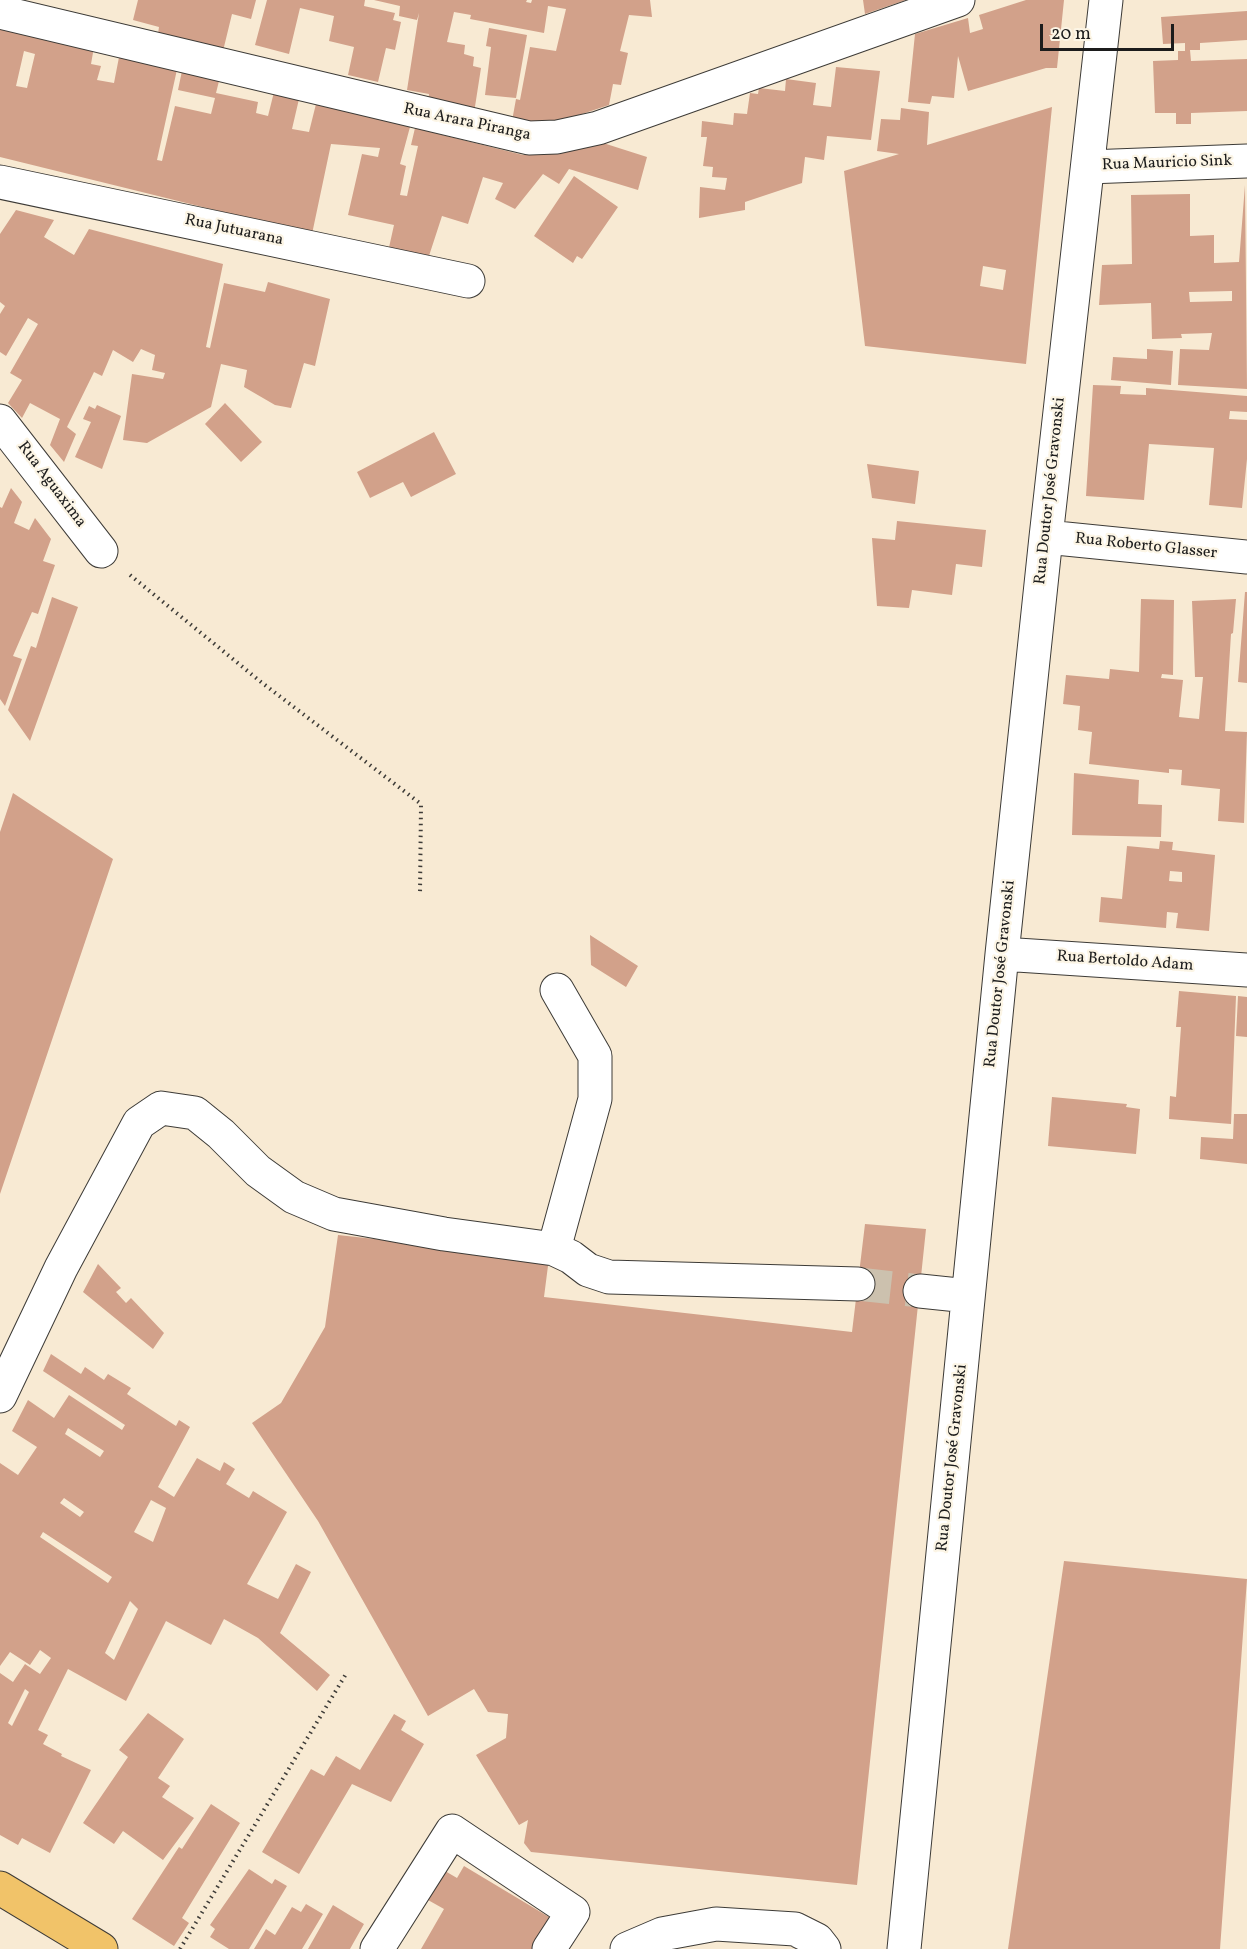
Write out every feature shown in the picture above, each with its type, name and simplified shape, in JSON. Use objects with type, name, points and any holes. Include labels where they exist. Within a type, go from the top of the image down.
[{"type":"main road","points":[[0,1888],[101,1949]]},
{"type":"street","name":"Rua Arara Piranga","points":[[0,12],[529,138],[557,137],[598,128],[958,0]]},
{"type":"street","name":"Rua Doutor José Gravonski","points":[[904,1949],[1002,954],[1106,0]]},
{"type":"street","name":"Rua Mauricio Sink","points":[[1088,167],[1247,161]]},
{"type":"street","name":"Rua Jutuarana","points":[[0,182],[468,281]]},
{"type":"street","name":"Rua Aguaxima","points":[[0,421],[101,551]]},
{"type":"street","name":"Rua Roberto Glasser","points":[[1046,537],[1247,557]]},
{"type":"street","name":"Rua Bertoldo Adam","points":[[1002,954],[1247,970]]},
{"type":"street","points":[[554,1249],[595,1099],[595,1056],[557,990]]},
{"type":"street","points":[[0,1396],[61,1268],[139,1123],[161,1108],[195,1113],[221,1134],[258,1171],[294,1197],[334,1214],[455,1236],[554,1249],[571,1257],[588,1270],[609,1277],[858,1284]]},
{"type":"street","points":[[920,1291],[968,1296]]},
{"type":"street","points":[[377,1949],[452,1831],[573,1912],[549,1949]]},
{"type":"street","points":[[627,1949],[662,1934],[716,1924],[795,1929],[817,1940],[824,1949]]},
{"type":"path","points":[[101,551],[261,682],[421,804],[420,895]]},
{"type":"path","points":[[180,1949],[346,1674]]},
{"type":"building","points":[[138,0],[256,0],[251,19],[232,14],[223,51],[158,34],[159,27],[133,20]]},
{"type":"building","points":[[267,0],[365,0],[364,6],[395,13],[393,20],[401,22],[395,50],[386,48],[378,82],[348,75],[354,47],[329,41],[334,16],[300,8],[289,54],[255,45]]},
{"type":"building","points":[[374,0],[527,0],[526,2],[531,3],[532,0],[650,0],[652,17],[629,15],[620,51],[628,53],[621,85],[613,84],[609,105],[561,121],[512,121],[516,99],[520,100],[530,47],[556,51],[566,9],[548,6],[544,33],[470,19],[471,15],[454,12],[447,42],[465,45],[464,54],[474,57],[473,66],[481,68],[474,113],[428,102],[429,94],[407,90],[419,13],[417,20],[399,16],[400,6]]},
{"type":"building","points":[[863,0],[906,0],[865,14]]},
{"type":"building","points":[[1026,0],[1064,0],[1057,68],[1046,68],[968,91],[958,56],[954,98],[932,96],[930,104],[908,102],[915,34],[968,18],[970,33],[983,29],[979,15]]},
{"type":"building","points":[[1247,11],[1247,40],[1200,43],[1200,50],[1190,50],[1191,61],[1247,59],[1247,111],[1191,113],[1191,124],[1176,124],[1176,113],[1155,113],[1153,61],[1178,60],[1178,51],[1185,51],[1185,43],[1163,44],[1161,17]]},
{"type":"building","points":[[0,26],[94,47],[91,64],[101,66],[97,80],[114,83],[120,52],[178,65],[157,160],[162,161],[175,106],[211,114],[215,98],[178,90],[183,66],[220,77],[216,93],[258,102],[256,113],[268,116],[274,92],[299,99],[292,129],[309,132],[316,104],[410,127],[400,164],[406,166],[400,195],[407,196],[418,146],[411,145],[415,128],[523,155],[568,141],[600,142],[647,157],[638,190],[569,169],[559,184],[543,174],[515,209],[495,199],[503,183],[483,177],[468,224],[442,216],[427,262],[388,252],[394,225],[348,215],[362,154],[378,157],[380,148],[331,144],[312,234],[0,157]],"holes":[[[24,51],[35,54],[27,88],[16,86]]]},
{"type":"building","points":[[489,28],[527,35],[516,98],[485,95],[491,47],[486,46]]},
{"type":"building","points":[[836,67],[880,71],[871,140],[827,136],[824,160],[805,157],[802,183],[745,202],[745,210],[699,218],[700,187],[725,190],[727,178],[712,177],[713,167],[703,166],[707,137],[701,137],[702,121],[733,125],[734,113],[747,114],[750,93],[758,94],[759,88],[785,91],[786,79],[816,83],[813,105],[831,107]]},
{"type":"building","points":[[1052,107],[1026,364],[865,346],[844,171],[899,154],[877,151],[881,119],[900,120],[901,108],[929,112],[927,145]],"holes":[[[983,266],[1006,270],[1003,290],[980,286]]]},
{"type":"building","points":[[574,176],[618,207],[582,259],[577,256],[573,263],[534,236]]},
{"type":"building","points":[[1245,185],[1247,389],[1178,385],[1180,349],[1209,350],[1212,333],[1181,334],[1182,338],[1152,339],[1151,303],[1099,305],[1102,265],[1132,264],[1131,195],[1190,194],[1190,236],[1214,235],[1214,263],[1239,262]],"holes":[[[1232,291],[1232,301],[1190,302],[1189,292]]]},
{"type":"building","points":[[16,210],[54,220],[44,237],[74,255],[89,229],[223,264],[206,347],[210,348],[224,283],[265,292],[268,282],[330,299],[315,366],[304,363],[291,408],[275,405],[244,387],[247,370],[221,364],[211,407],[147,443],[123,440],[132,374],[163,379],[165,373],[152,370],[155,355],[141,349],[133,362],[113,350],[102,376],[94,372],[67,427],[76,434],[64,462],[50,445],[60,419],[30,403],[22,418],[8,403],[22,380],[10,373],[38,324],[28,318],[6,356],[0,352],[0,314],[5,306],[0,302],[0,234]]},
{"type":"building","points":[[1147,349],[1173,351],[1171,385],[1111,380],[1113,357],[1147,359]]},
{"type":"building","points":[[1093,385],[1121,386],[1120,394],[1146,395],[1146,388],[1247,396],[1247,412],[1230,411],[1229,419],[1247,420],[1247,459],[1242,508],[1209,505],[1214,448],[1149,444],[1144,500],[1086,496]]},
{"type":"building","points":[[225,403],[262,442],[241,462],[205,424]]},
{"type":"building","points":[[97,405],[121,416],[102,469],[75,457],[91,422],[83,419],[89,406],[95,409]]},
{"type":"building","points":[[434,432],[456,474],[411,497],[403,482],[370,498],[357,472]]},
{"type":"building","points":[[867,464],[919,471],[915,504],[872,498]]},
{"type":"building","points":[[11,488],[22,502],[14,523],[29,530],[35,518],[51,539],[43,561],[55,565],[38,614],[32,612],[13,656],[22,659],[5,706],[0,699],[0,507],[2,508]]},
{"type":"building","points":[[897,521],[986,530],[982,567],[956,564],[952,595],[912,590],[909,608],[877,606],[872,538],[895,540]]},
{"type":"building","points":[[1245,592],[1247,592],[1247,683],[1238,682]]},
{"type":"building","points":[[52,597],[78,607],[30,741],[8,710],[31,646],[36,648]]},
{"type":"building","points":[[1141,599],[1174,600],[1173,675],[1162,674],[1161,678],[1183,680],[1179,717],[1199,719],[1203,677],[1195,677],[1192,601],[1236,599],[1233,633],[1231,634],[1225,731],[1247,732],[1244,823],[1218,821],[1220,789],[1181,785],[1182,770],[1169,769],[1169,773],[1089,764],[1092,732],[1078,730],[1080,706],[1063,704],[1066,675],[1109,679],[1110,669],[1139,672]]},
{"type":"building","points":[[1074,773],[1139,780],[1138,804],[1162,805],[1161,837],[1072,835]]},
{"type":"building","points":[[13,793],[113,859],[0,1194],[0,832]]},
{"type":"building","points":[[1160,841],[1173,842],[1172,850],[1215,855],[1209,931],[1176,928],[1178,913],[1167,912],[1166,928],[1099,922],[1101,897],[1122,899],[1127,846],[1159,849]],"holes":[[[1170,871],[1182,872],[1182,882],[1169,881]]]},
{"type":"building","points":[[590,935],[638,966],[626,987],[591,965]]},
{"type":"building","points":[[1179,991],[1236,996],[1231,1124],[1169,1119],[1170,1096],[1176,1097],[1181,1027],[1176,1027]]},
{"type":"building","points":[[1238,996],[1247,997],[1247,1037],[1236,1036]]},
{"type":"building","points":[[1052,1097],[1127,1104],[1126,1107],[1140,1109],[1136,1154],[1048,1146]]},
{"type":"building","points":[[1234,1114],[1247,1114],[1247,1164],[1200,1159],[1201,1137],[1233,1139]]},
{"type":"building","points":[[865,1224],[926,1229],[857,1885],[531,1852],[524,1843],[528,1820],[519,1825],[476,1755],[506,1738],[508,1714],[488,1712],[474,1689],[428,1716],[318,1521],[252,1423],[281,1403],[325,1327],[338,1235],[549,1258],[544,1297],[852,1332]]},
{"type":"building","points":[[98,1264],[121,1288],[116,1292],[126,1303],[131,1298],[164,1333],[153,1349],[83,1292]]},
{"type":"building","points":[[51,1354],[81,1374],[85,1367],[104,1380],[108,1374],[131,1388],[127,1394],[176,1426],[179,1420],[190,1427],[158,1487],[174,1497],[197,1458],[220,1471],[224,1462],[235,1469],[226,1484],[249,1498],[253,1491],[287,1512],[247,1584],[278,1599],[296,1564],[311,1572],[280,1633],[330,1675],[317,1691],[258,1638],[224,1619],[211,1645],[166,1621],[126,1701],[68,1669],[38,1730],[48,1735],[43,1744],[62,1754],[61,1756],[91,1770],[50,1853],[22,1838],[18,1845],[0,1835],[0,1673],[13,1682],[25,1664],[40,1674],[51,1658],[40,1650],[30,1665],[10,1652],[0,1666],[0,1463],[18,1475],[37,1447],[12,1431],[28,1400],[54,1418],[69,1395],[122,1430],[125,1425],[43,1371]],"holes":[[[68,1428],[104,1451],[100,1457],[65,1434]],[[64,1498],[84,1512],[80,1517],[60,1503]],[[151,1500],[166,1508],[153,1542],[134,1532]],[[43,1532],[112,1577],[108,1583],[40,1537]],[[130,1601],[138,1609],[114,1660],[105,1653]],[[25,1689],[29,1692],[12,1726],[8,1723]]]},
{"type":"building","points":[[1064,1561],[1247,1579],[1220,1949],[1008,1949]]},
{"type":"building","points":[[148,1713],[184,1739],[158,1778],[170,1786],[162,1797],[194,1818],[163,1860],[123,1831],[114,1844],[83,1823],[128,1757],[119,1750]]},
{"type":"building","points":[[394,1714],[406,1721],[401,1730],[424,1744],[391,1802],[352,1784],[299,1874],[262,1852],[311,1769],[324,1776],[336,1756],[360,1770]]},
{"type":"building","points":[[211,1804],[240,1823],[182,1918],[189,1923],[174,1946],[132,1919],[179,1847],[182,1849]]},
{"type":"building","points":[[464,1866],[554,1920],[537,1949],[421,1949],[444,1909],[428,1900],[445,1871],[457,1878]]},
{"type":"building","points":[[249,1869],[272,1884],[275,1879],[287,1886],[249,1949],[229,1949],[210,1937],[215,1929],[210,1925]]},
{"type":"building","points":[[306,1904],[323,1914],[302,1949],[254,1949],[266,1929],[275,1935],[292,1907],[301,1912]]},
{"type":"building","points":[[333,1905],[364,1924],[350,1949],[308,1949]]},
{"type":"tunnel","points":[[858,1284],[920,1291]]}]
